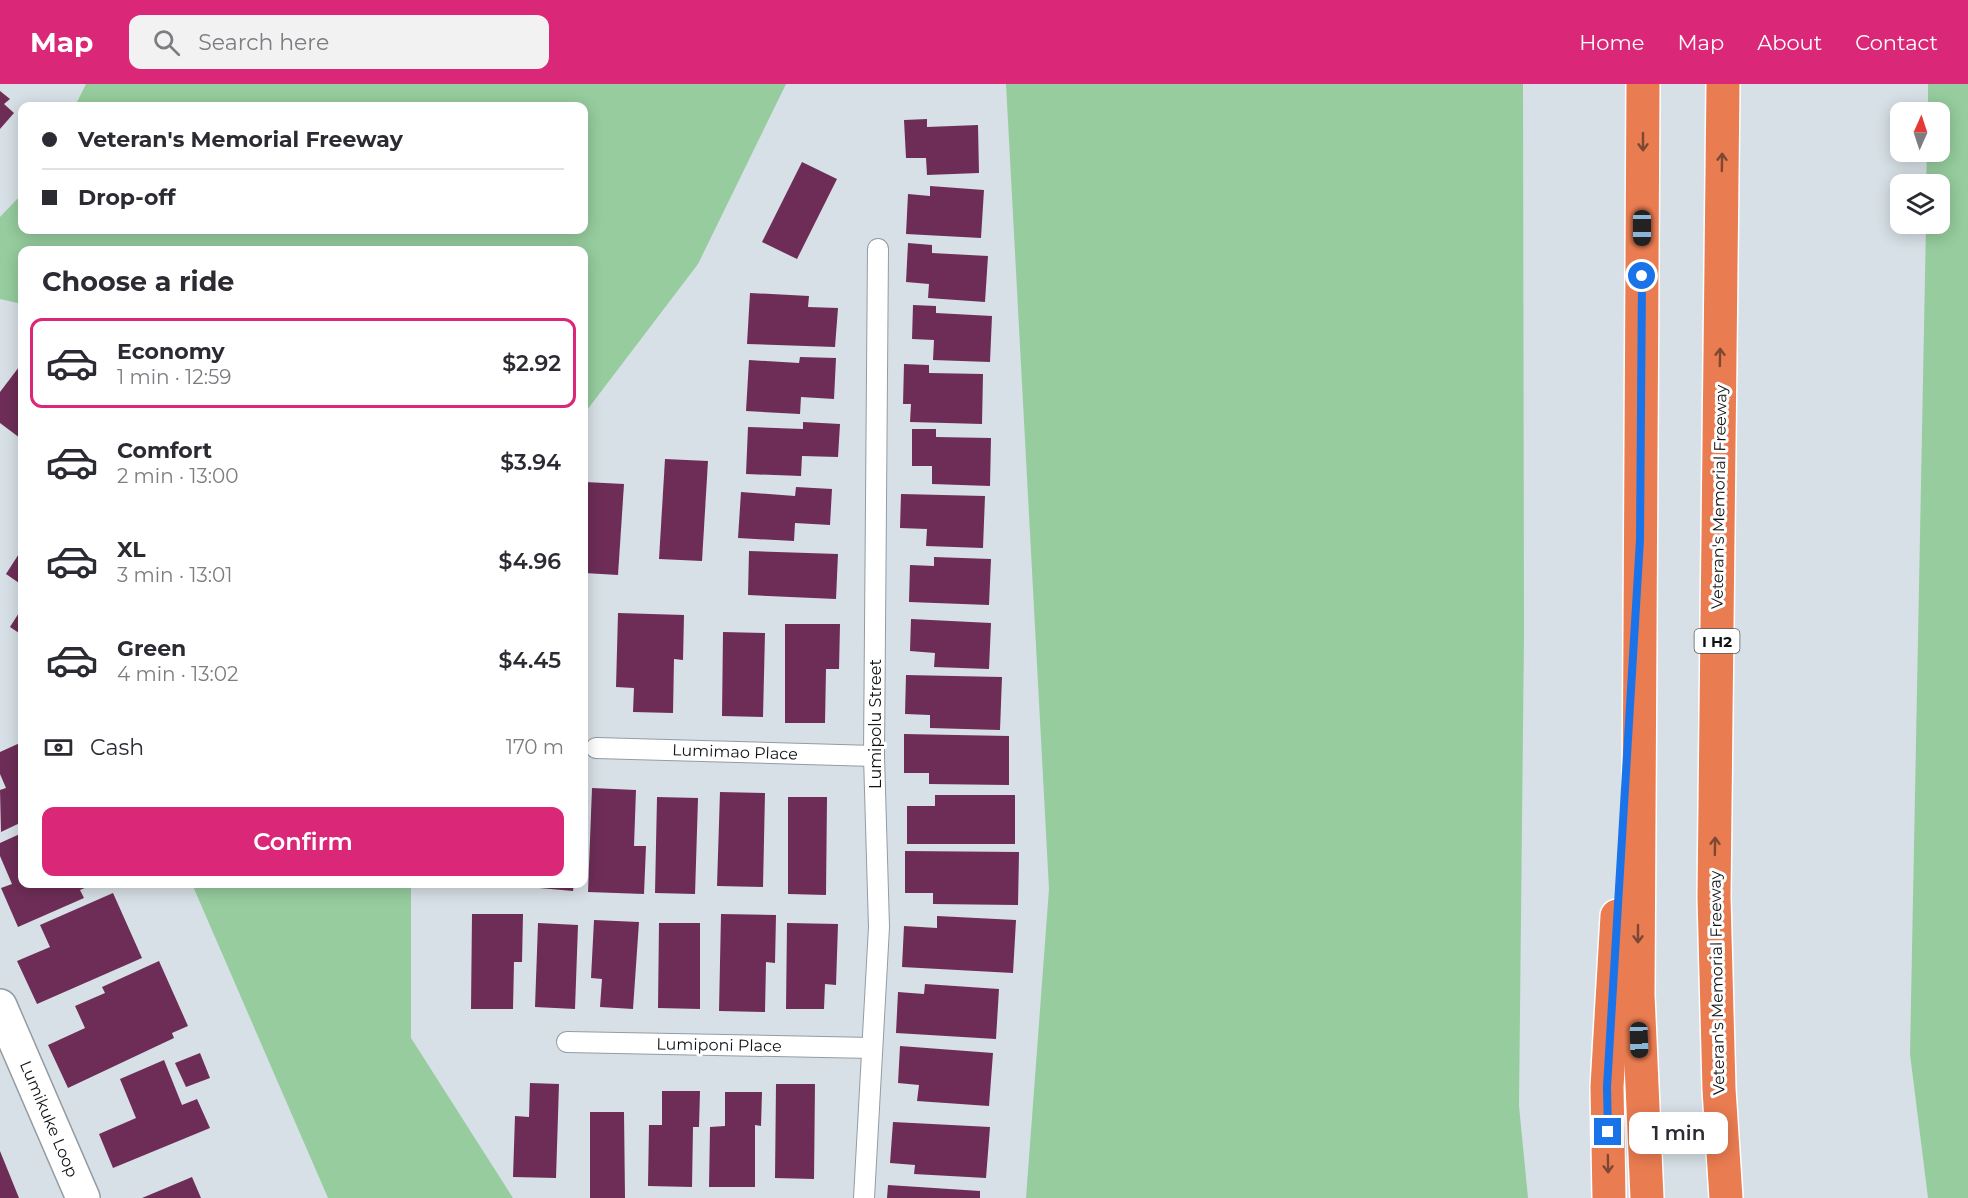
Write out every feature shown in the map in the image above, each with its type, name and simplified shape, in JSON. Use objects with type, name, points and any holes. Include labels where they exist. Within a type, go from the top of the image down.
[{"type":"highway","points":[[1643,84],[1638,995],[1647,1198]]},
{"type":"highway","name":"Veteran's Memorial Freeway","points":[[1723,84],[1714,897],[1719,1089],[1726,1198]]},
{"type":"highway","points":[[1609,1198],[1607,1087],[1640,540]]},
{"type":"street","name":"Lumikuke Loop","points":[[0,1006],[83,1198]]},
{"type":"lane","name":"Lumipolu Street","points":[[864,1198],[879,927],[874,756],[879,249]]},
{"type":"lane","name":"Lumimao Place","points":[[597,748],[874,756]]},
{"type":"lane","name":"Lumiponi Place","points":[[567,1042],[872,1048]]},
{"type":"green space","points":[[86,84],[786,84],[698,264],[588,409],[588,246],[18,246],[18,303],[0,299],[0,217],[18,198],[18,234],[588,234],[588,102],[77,102]]},
{"type":"green space","points":[[1006,84],[1523,84],[1524,634],[1519,1106],[1528,1198],[1026,1198],[1049,889]]},
{"type":"green space","points":[[1928,84],[1968,84],[1968,1198],[1928,1198],[1910,1054],[1926,234],[1950,234],[1950,174],[1926,174],[1927,162],[1950,162],[1950,102],[1928,102]]},
{"type":"green space","points":[[194,888],[411,888],[411,1038],[513,1198],[328,1198]]},
{"type":"building","points":[[0,91],[10,99],[4,104],[14,113],[0,129]]},
{"type":"building","points":[[927,119],[927,127],[978,125],[979,173],[927,175],[926,158],[906,158],[904,120]]},
{"type":"building","points":[[802,162],[837,179],[797,259],[762,242]]},
{"type":"building","points":[[930,186],[984,190],[981,238],[906,234],[908,194],[930,196]]},
{"type":"building","points":[[908,243],[932,245],[932,253],[988,256],[985,302],[928,298],[929,284],[906,282]]},
{"type":"building","points":[[750,293],[809,296],[808,307],[838,308],[835,347],[747,344]]},
{"type":"building","points":[[913,305],[936,306],[936,313],[992,316],[990,362],[933,360],[934,340],[912,339]]},
{"type":"building","points":[[800,357],[836,358],[834,399],[801,397],[800,414],[746,411],[749,360],[799,363]]},
{"type":"building","points":[[904,364],[929,365],[929,373],[983,374],[982,424],[910,422],[911,404],[903,404]]},
{"type":"building","points":[[18,368],[18,436],[0,423],[0,392]]},
{"type":"building","points":[[803,422],[840,424],[838,457],[802,456],[801,476],[746,474],[748,427],[803,429]]},
{"type":"building","points":[[912,429],[936,429],[936,437],[991,438],[990,486],[932,484],[932,466],[912,466]]},
{"type":"building","points":[[665,459],[708,461],[702,561],[659,559]]},
{"type":"building","points":[[588,482],[624,484],[618,575],[588,573]]},
{"type":"building","points":[[796,487],[832,489],[830,525],[795,523],[794,541],[738,538],[741,492],[795,496]]},
{"type":"building","points":[[901,494],[985,496],[983,548],[926,546],[927,529],[900,528]]},
{"type":"building","points":[[749,551],[838,554],[836,599],[748,595]]},
{"type":"building","points":[[18,555],[18,582],[6,574]]},
{"type":"building","points":[[934,557],[991,559],[989,605],[909,602],[910,565],[934,566]]},
{"type":"building","points":[[618,613],[684,615],[683,660],[674,659],[673,713],[633,712],[634,688],[616,687]]},
{"type":"building","points":[[18,614],[18,632],[10,627]]},
{"type":"building","points":[[911,619],[991,623],[989,669],[934,667],[935,653],[910,651]]},
{"type":"building","points":[[785,624],[840,624],[839,669],[826,669],[825,723],[785,723]]},
{"type":"building","points":[[723,632],[765,633],[763,717],[722,716]]},
{"type":"building","points":[[906,675],[1002,677],[1000,730],[930,728],[930,715],[905,714]]},
{"type":"building","points":[[904,734],[1009,736],[1009,785],[929,784],[929,773],[904,773]]},
{"type":"building","points":[[18,744],[18,824],[1,832],[0,790],[6,788],[0,774],[0,752]]},
{"type":"building","points":[[592,788],[636,790],[634,846],[646,846],[644,894],[588,892]]},
{"type":"building","points":[[720,792],[765,793],[763,887],[717,886]]},
{"type":"building","points":[[935,795],[1015,795],[1015,844],[907,844],[907,806],[935,806]]},
{"type":"building","points":[[657,797],[698,798],[695,894],[655,893]]},
{"type":"building","points":[[788,797],[827,797],[826,895],[788,894]]},
{"type":"building","points":[[18,835],[18,888],[85,888],[80,890],[84,898],[18,927],[1,888],[12,884],[0,856],[0,843]]},
{"type":"building","points":[[905,851],[1019,852],[1018,905],[933,904],[933,893],[905,893]]},
{"type":"building","points":[[539,888],[573,888],[573,891]]},
{"type":"building","points":[[113,893],[142,958],[37,1004],[17,961],[50,947],[40,925]]},
{"type":"building","points":[[472,914],[523,914],[522,962],[514,962],[513,1009],[471,1009]]},
{"type":"building","points":[[721,914],[776,915],[775,963],[766,962],[765,1012],[719,1011]]},
{"type":"building","points":[[937,916],[1016,920],[1013,973],[902,967],[904,926],[937,928]]},
{"type":"building","points":[[594,920],[639,922],[633,1009],[600,1007],[602,979],[591,978]]},
{"type":"building","points":[[538,923],[578,925],[575,1009],[535,1007]]},
{"type":"building","points":[[659,923],[700,923],[700,1009],[658,1008]]},
{"type":"building","points":[[787,923],[838,924],[836,985],[825,984],[824,1009],[786,1009]]},
{"type":"building","points":[[159,961],[188,1026],[172,1033],[174,1038],[68,1088],[48,1045],[85,1028],[75,1006],[105,993],[102,987]]},
{"type":"building","points":[[925,984],[999,989],[996,1039],[896,1033],[898,992],[924,994]]},
{"type":"building","points":[[900,1046],[993,1053],[989,1106],[917,1101],[919,1085],[898,1083]]},
{"type":"building","points":[[200,1053],[210,1078],[186,1087],[175,1063]]},
{"type":"building","points":[[164,1060],[182,1105],[197,1099],[210,1128],[113,1168],[99,1134],[136,1118],[120,1079]]},
{"type":"building","points":[[530,1083],[559,1084],[556,1178],[513,1177],[515,1116],[529,1117]]},
{"type":"building","points":[[776,1084],[815,1084],[814,1179],[775,1178]]},
{"type":"building","points":[[662,1091],[700,1091],[699,1127],[693,1127],[692,1187],[648,1186],[649,1125],[662,1125]]},
{"type":"building","points":[[725,1092],[762,1092],[761,1126],[755,1125],[755,1187],[709,1187],[710,1127],[725,1126]]},
{"type":"building","points":[[590,1112],[624,1112],[625,1198],[590,1198]]},
{"type":"building","points":[[893,1122],[990,1127],[986,1178],[914,1174],[915,1165],[890,1163]]},
{"type":"building","points":[[0,1151],[19,1198],[0,1198]]},
{"type":"building","points":[[192,1177],[201,1198],[142,1198]]},
{"type":"building","points":[[888,1185],[980,1191],[980,1198],[887,1198]]},
{"type":"route","points":[[1608,1132],[1607,1087],[1640,540],[1642,276]]}]
